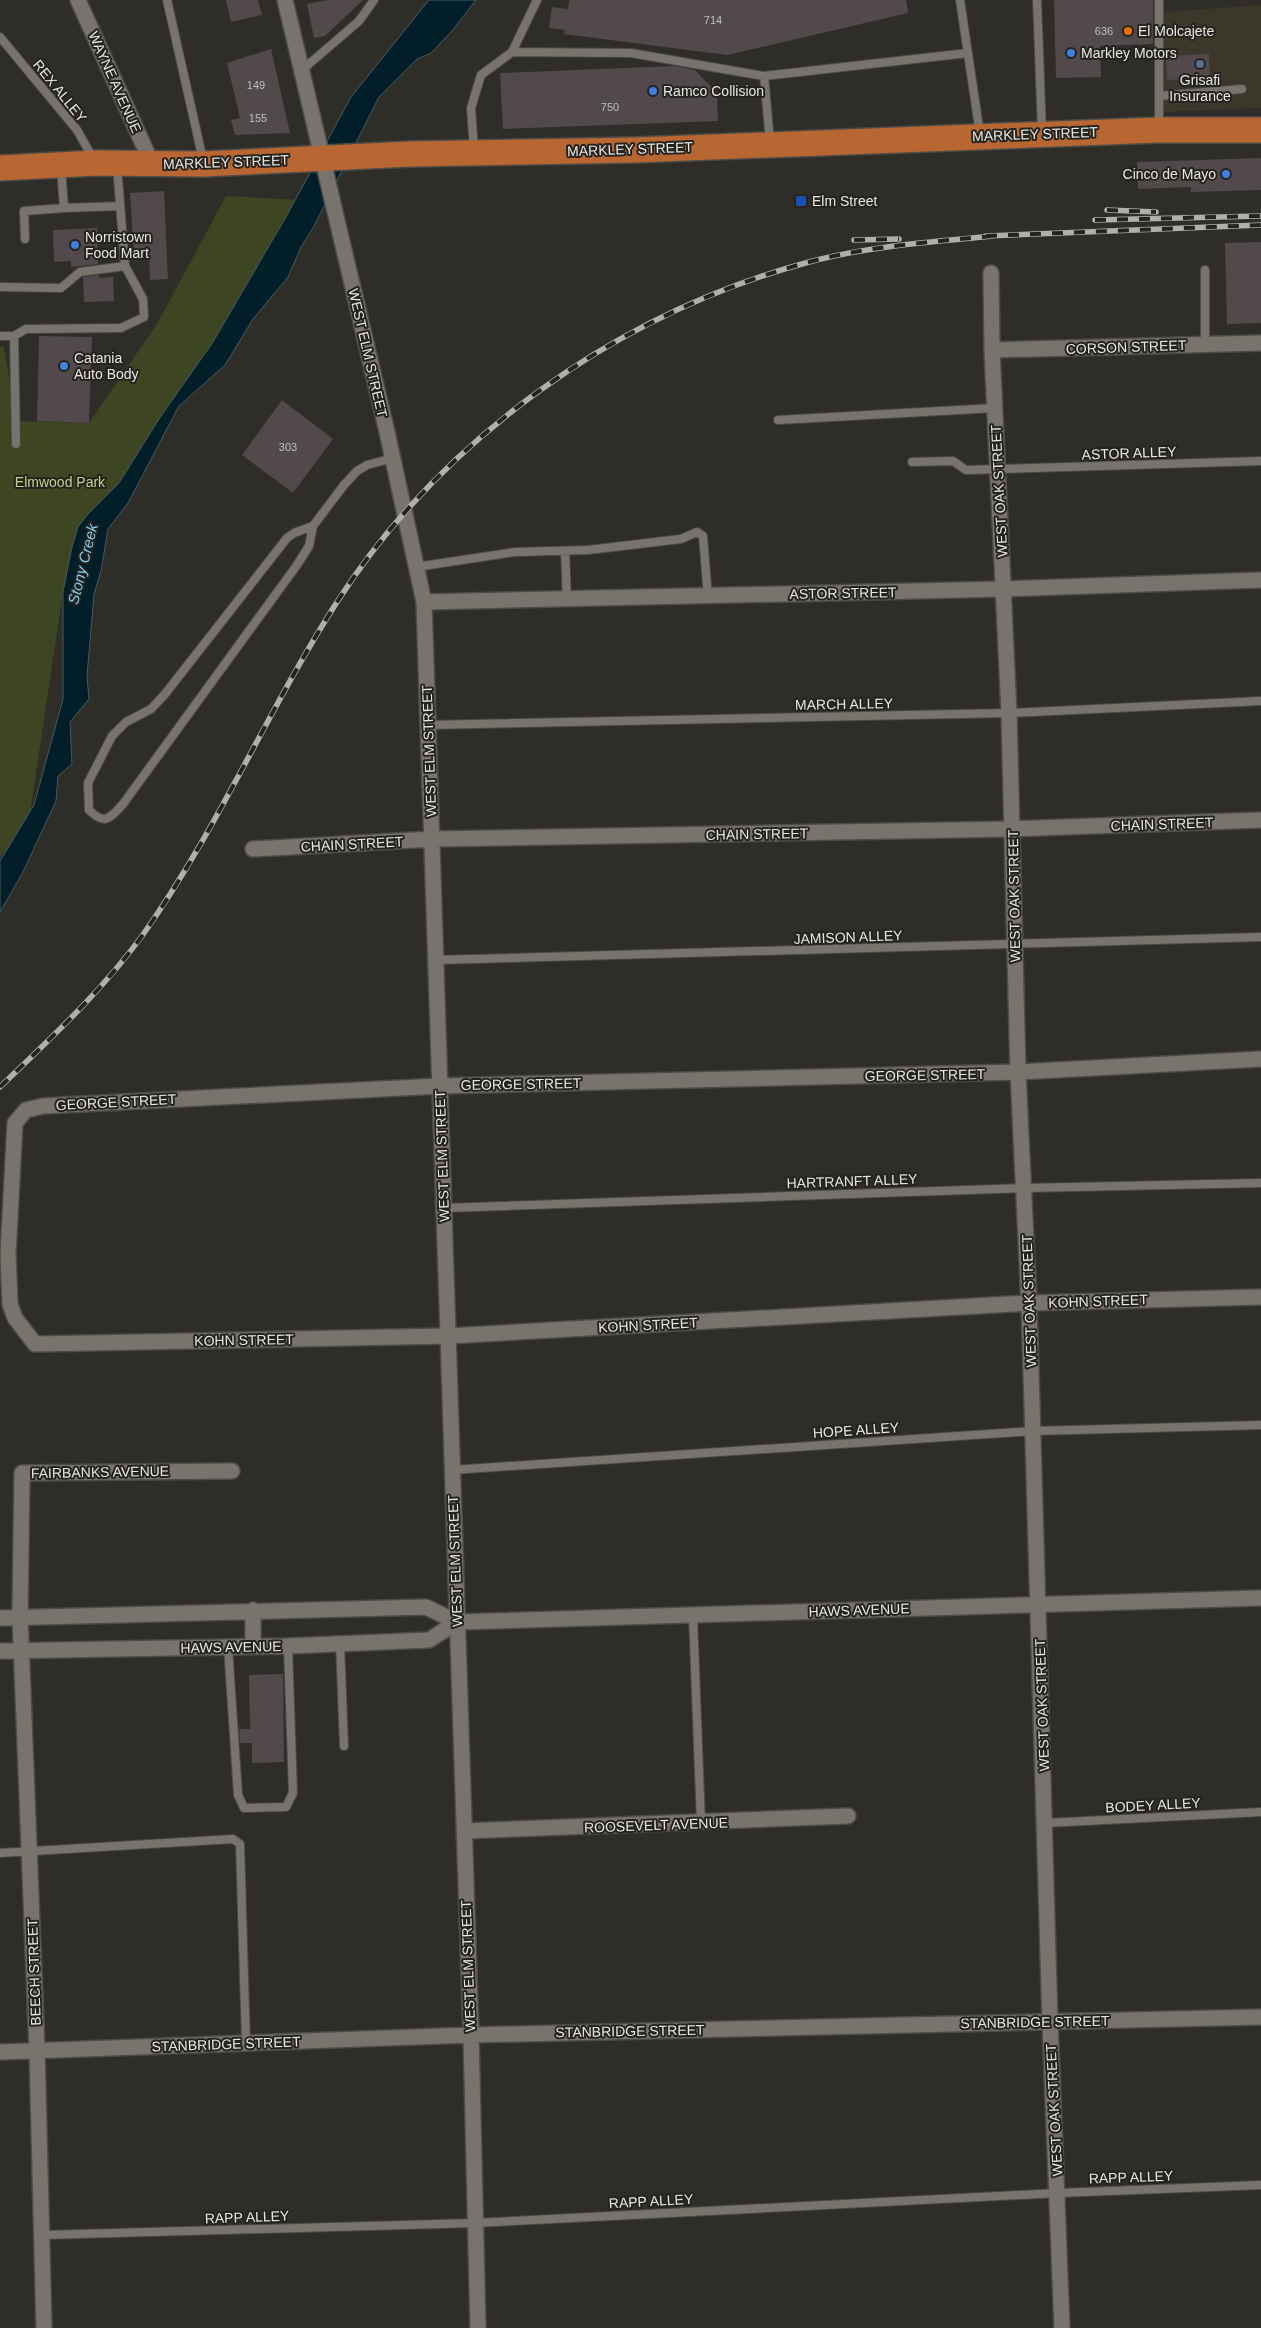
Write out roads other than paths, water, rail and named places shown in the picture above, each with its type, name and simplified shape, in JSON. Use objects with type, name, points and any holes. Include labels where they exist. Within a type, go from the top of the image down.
[{"type":"highway","name":"MARKLEY STREET","points":[[0,168],[107,164],[204,164],[323,158],[1159,130],[1261,130]]},
{"type":"street","name":"WAYNE AVENUE","points":[[78,0],[152,164]]},
{"type":"street","name":"WEST ELM STREET","points":[[285,0],[300,72],[323,158],[393,458],[424,602],[471,2035],[478,2328]]},
{"type":"street","name":"WEST OAK STREET","points":[[990,273],[1009,713],[1018,1072],[1025,1188],[1046,1823],[1050,2022],[1062,2328]]},
{"type":"street","name":"CORSON STREET","points":[[992,350],[1261,343]]},
{"type":"street","name":"ASTOR STREET","points":[[424,602],[1003,589],[1261,580]]},
{"type":"street","name":"CHAIN STREET","points":[[253,849],[432,839],[1012,829],[1261,820]]},
{"type":"street","name":"GEORGE STREET","points":[[35,1344],[15,1318],[10,1304],[8,1254],[15,1123],[26,1110],[43,1106],[440,1086],[1018,1072],[1261,1059]]},
{"type":"street","name":"KOHN STREET","points":[[35,1344],[448,1336],[1029,1303],[1261,1296]]},
{"type":"street","name":"FAIRBANKS AVENUE","points":[[20,1617],[22,1473],[232,1471]]},
{"type":"street","name":"HAWS AVENUE","points":[[0,1618],[426,1607],[458,1622],[693,1617],[1038,1603],[1261,1598]]},
{"type":"street","points":[[253,1610],[253,1645]]},
{"type":"street","name":"BEECH STREET","points":[[20,1617],[37,2050],[44,2328]]},
{"type":"street","name":"HAWS AVENUE","points":[[0,1651],[253,1645],[288,1646],[429,1640],[458,1622]]},
{"type":"street","name":"ROOSEVELT AVENUE","points":[[464,1831],[848,1816]]},
{"type":"street","name":"STANBRIDGE STREET","points":[[0,2052],[471,2035],[1261,2017]]},
{"type":"lane","points":[[167,0],[204,164]]},
{"type":"lane","points":[[300,72],[359,20],[374,0]]},
{"type":"lane","points":[[475,153],[470,108],[481,76],[512,52],[537,0]]},
{"type":"lane","points":[[960,0],[980,136]]},
{"type":"lane","points":[[1037,0],[1042,134]]},
{"type":"lane","points":[[1159,0],[1159,130]]},
{"type":"lane","name":"REX ALLEY","points":[[0,37],[107,164]]},
{"type":"lane","points":[[512,52],[631,53],[764,76],[968,53]]},
{"type":"lane","points":[[764,76],[771,144]]},
{"type":"lane","points":[[1159,96],[1242,89]]},
{"type":"lane","points":[[0,336],[14,336],[26,329],[121,328],[144,317],[144,299],[125,266],[120,206],[107,164]]},
{"type":"lane","points":[[61,165],[64,208]]},
{"type":"lane","points":[[25,239],[24,211],[120,206]]},
{"type":"lane","points":[[0,287],[61,288],[80,272],[125,266]]},
{"type":"lane","points":[[1205,270],[1205,344]]},
{"type":"lane","points":[[14,336],[16,444]]},
{"type":"lane","points":[[778,420],[995,408]]},
{"type":"lane","points":[[313,526],[294,533],[287,538],[165,694],[151,709],[126,722],[112,736],[88,783],[90,810],[97,818],[104,820],[112,817],[123,804],[297,565],[310,546],[313,526],[357,471],[393,458]]},
{"type":"lane","name":"ASTOR ALLEY","points":[[912,462],[953,462],[966,470],[1261,461]]},
{"type":"lane","points":[[416,567],[515,552],[565,551],[681,539],[697,532],[703,536],[708,596]]},
{"type":"lane","points":[[565,551],[567,600]]},
{"type":"lane","name":"MARCH ALLEY","points":[[428,725],[1009,713],[1261,701]]},
{"type":"lane","name":"JAMISON ALLEY","points":[[436,960],[1015,945],[1261,936]]},
{"type":"lane","name":"HARTRANFT ALLEY","points":[[444,1208],[1025,1188],[1261,1183]]},
{"type":"lane","name":"HOPE ALLEY","points":[[452,1470],[1033,1431],[1261,1426]]},
{"type":"lane","points":[[693,1617],[701,1823]]},
{"type":"lane","points":[[340,1644],[344,1746]]},
{"type":"lane","points":[[228,1647],[238,1795],[244,1808],[286,1807],[293,1793],[288,1646]]},
{"type":"lane","name":"BODEY ALLEY","points":[[1046,1823],[1261,1812]]},
{"type":"lane","points":[[0,1853],[233,1839],[240,1844],[246,2043]]},
{"type":"lane","name":"RAPP ALLEY","points":[[43,2235],[475,2223],[1058,2193],[1261,2185]]},
{"type":"water","name":"Stony Creek","points":[[429,0],[476,0],[451,32],[431,53],[417,59],[379,97],[313,228],[301,247],[288,277],[253,319],[225,365],[179,406],[128,503],[108,529],[101,571],[94,594],[87,676],[89,699],[70,722],[72,764],[58,776],[56,801],[23,872],[0,912],[0,861],[34,805],[63,699],[63,592],[78,527],[88,514],[119,483],[159,419],[213,342],[286,217],[351,97]]},
{"type":"railway","points":[[1107,210],[1156,212]]},
{"type":"railway","points":[[1095,220],[1261,216]]},
{"type":"railway","points":[[986,236],[1261,225]]},
{"type":"railway","points":[[0,1087],[92,996],[142,936],[194,855],[288,685],[337,602],[380,542],[429,486],[483,435],[541,389],[604,348],[670,313],[739,284],[809,262],[854,252],[900,245],[993,236]]},
{"type":"railway","points":[[854,240],[899,239]]},
{"type":"place","name":"El Molcajete","points":[[1128,31]]},
{"type":"place","name":"Markley Motors","points":[[1071,53]]},
{"type":"place","name":"Grisafi Insurance","points":[[1200,64]]},
{"type":"place","name":"Ramco Collision","points":[[653,91]]},
{"type":"place","name":"Cinco de Mayo","points":[[1226,174]]},
{"type":"place","name":"Elm Street","points":[[801,201]]},
{"type":"place","name":"Norristown Food Mart","points":[[75,245]]},
{"type":"place","name":"Catania Auto Body","points":[[64,366]]},
{"type":"park label","name":"Elmwood Park","points":[[60,482]]}]
